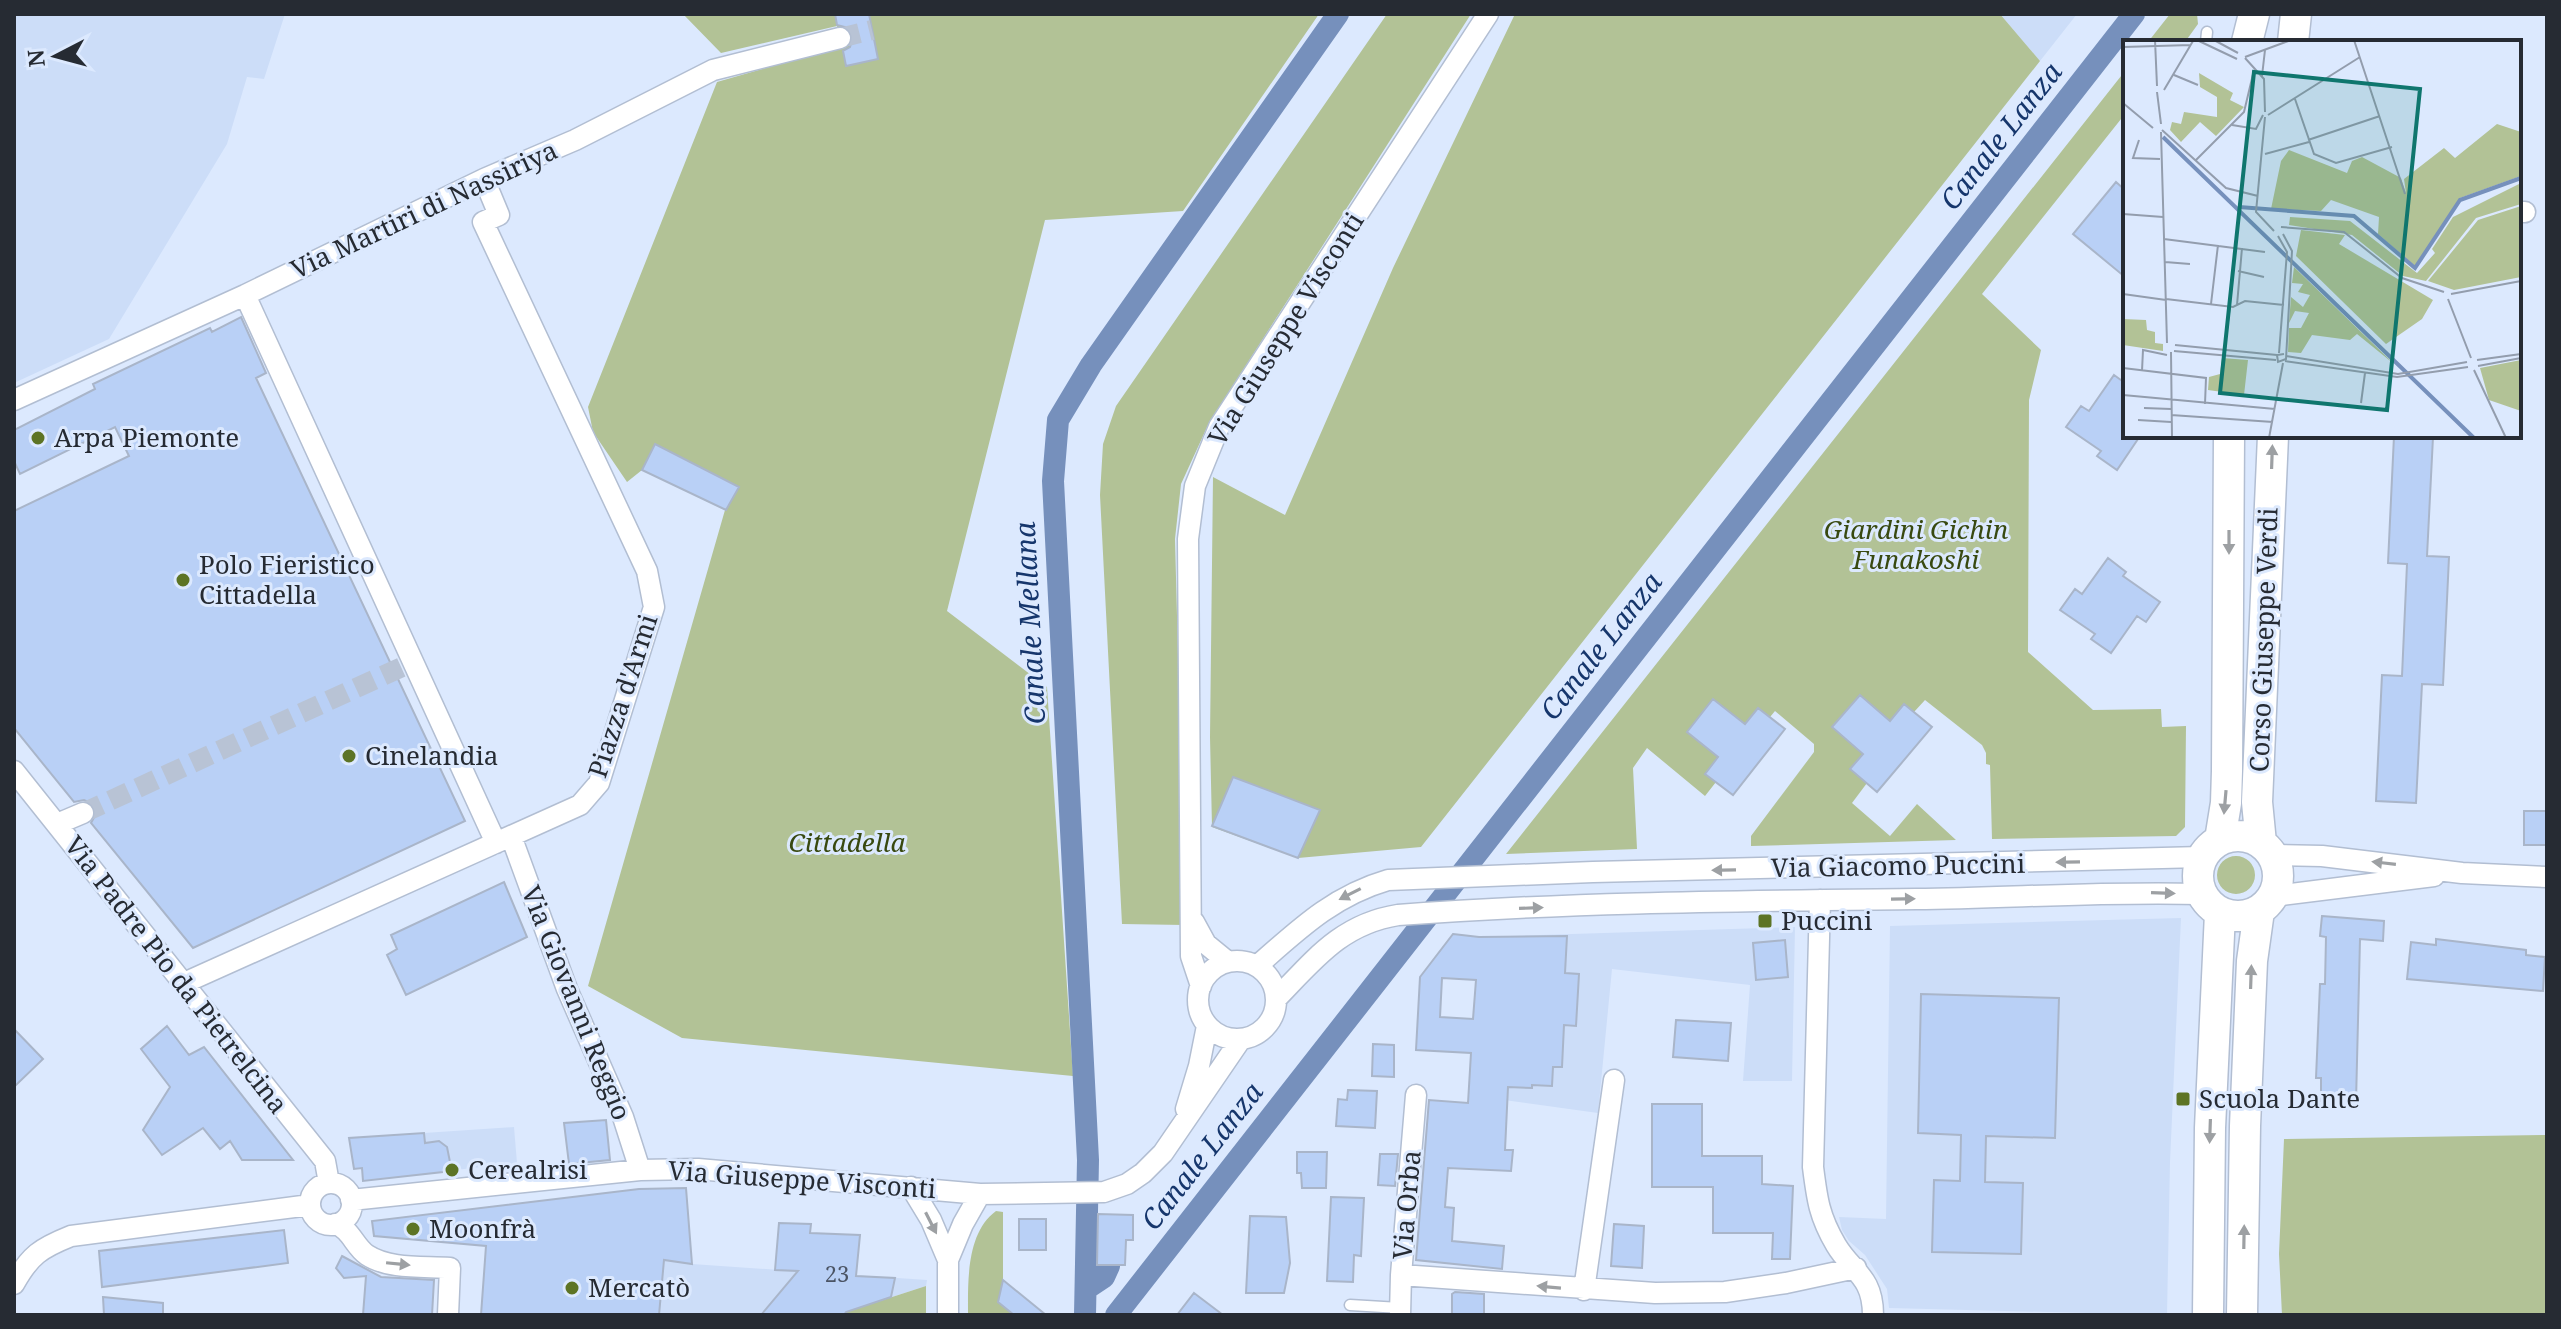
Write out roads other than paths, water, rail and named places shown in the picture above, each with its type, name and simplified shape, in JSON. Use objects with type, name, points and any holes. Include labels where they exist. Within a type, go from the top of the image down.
[{"type":"street","name":"Via Giuseppe Visconti","points":[[1201,986],[1191,956],[1188,539],[1195,486],[1219,427],[1488,14]]},
{"type":"street","points":[[2248,40],[2254,14]]},
{"type":"street","points":[[2293,40],[2296,14]]},
{"type":"street","name":"Via Martiri di Nassiriya","points":[[14,400],[245,295],[484,179],[575,140],[713,70],[840,38]]},
{"type":"street","name":"Piazza d'Armi","points":[[484,179],[499,215],[483,222],[647,571],[654,607],[599,783],[580,805],[504,840]]},
{"type":"street","points":[[184,983],[504,840],[245,295]]},
{"type":"street","name":"Corso Giuseppe Verdi","points":[[2211,849],[2226,803],[2229,438]]},
{"type":"street","name":"Corso Giuseppe Verdi","points":[[2267,849],[2257,802],[2273,438]]},
{"type":"street","name":"Via Padre Pio da Pietrelcina","points":[[14,771],[325,1161],[329,1183]]},
{"type":"street","points":[[57,824],[83,813]]},
{"type":"street","points":[[2208,1315],[2211,904],[2198,869],[2211,849],[2241,836],[2267,849],[2462,873],[2547,877]]},
{"type":"street","name":"Via Giovanni Reggio","points":[[504,840],[623,1117],[640,1170]]},
{"type":"street","name":"Via Giacomo Puccini","points":[[1257,966],[1339,899],[1363,887],[1388,880],[2211,849]]},
{"type":"street","points":[[2242,1315],[2252,961],[2266,904],[2279,882],[2278,868],[2267,849]]},
{"type":"street","points":[[1593,872],[1594,906]]},
{"type":"street","points":[[2211,904],[2234,917],[2247,916],[2266,904],[2462,873]]},
{"type":"street","name":"Via Giacomo Puccini","points":[[1276,999],[1337,939],[1367,922],[1398,915],[1594,906],[2144,892],[2211,904]]},
{"type":"street","points":[[1820,900],[1813,1167],[1818,1206],[1837,1247],[1856,1268],[1873,1302],[1873,1315]]},
{"type":"street","points":[[1192,919],[1206,944],[1228,962]]},
{"type":"street","points":[[1228,962],[1248,962],[1257,966],[1274,986],[1275,1011],[1262,1030],[1241,1039],[1217,1034],[1207,1026],[1201,1015],[1198,1003],[1201,986],[1217,967],[1228,962]]},
{"type":"street","name":"Via Giuseppe Visconti","points":[[1179,1128],[1199,1066],[1207,1026]]},
{"type":"street","name":"Via Giuseppe Visconti","points":[[351,1200],[640,1170],[698,1169],[980,1194],[1069,1195],[1104,1192],[1127,1184],[1163,1153],[1241,1039]]},
{"type":"street","points":[[1584,1290],[1614,1080]]},
{"type":"street","name":"Via Orba","points":[[1400,1311],[1416,1095]]},
{"type":"street","points":[[335,1224],[346,1218],[351,1200],[346,1189],[329,1183],[313,1192],[310,1205],[315,1218],[344,1227],[365,1253],[388,1264],[450,1268],[448,1315]]},
{"type":"street","points":[[911,1187],[931,1220],[948,1260]]},
{"type":"street","points":[[948,1315],[948,1260],[980,1194]]},
{"type":"street","points":[[14,1284],[22,1255],[71,1236],[310,1205]]},
{"type":"street","points":[[1401,1275],[1584,1290],[1725,1292],[1856,1268]]},
{"type":"lane","points":[[1350,1305],[1400,1311]]},
{"type":"waterway","name":"Canale Mellana","points":[[1085,1315],[1088,1160],[1053,481],[1058,420],[1091,365],[1338,14]]},
{"type":"waterway","name":"Canale Lanza","points":[[1116,1315],[2134,14]]},
{"type":"waterway","points":[[1086,1289],[1104,1277],[1109,1266]]},
{"type":"tunnel","points":[[840,38],[872,30]]},
{"type":"tunnel","points":[[83,813],[413,662]]},
{"type":"place","name":"Arpa Piemonte","points":[[38,438]]},
{"type":"place","name":"Polo Fieristico Cittadella","points":[[183,580]]},
{"type":"place","name":"Cinelandia","points":[[349,756]]},
{"type":"place","name":"Puccini","points":[[1765,921]]},
{"type":"place","name":"Scuola Dante","points":[[2183,1099]]},
{"type":"place","name":"Cerealrisi","points":[[452,1170]]},
{"type":"place","name":"Moonfrà","points":[[413,1229]]},
{"type":"place","name":"Mercatò","points":[[572,1288]]},
{"type":"park label","name":"Giardini Gichin Funakoshi","points":[[1916,545]]},
{"type":"park label","name":"Cittadella","points":[[847,843]]}]
